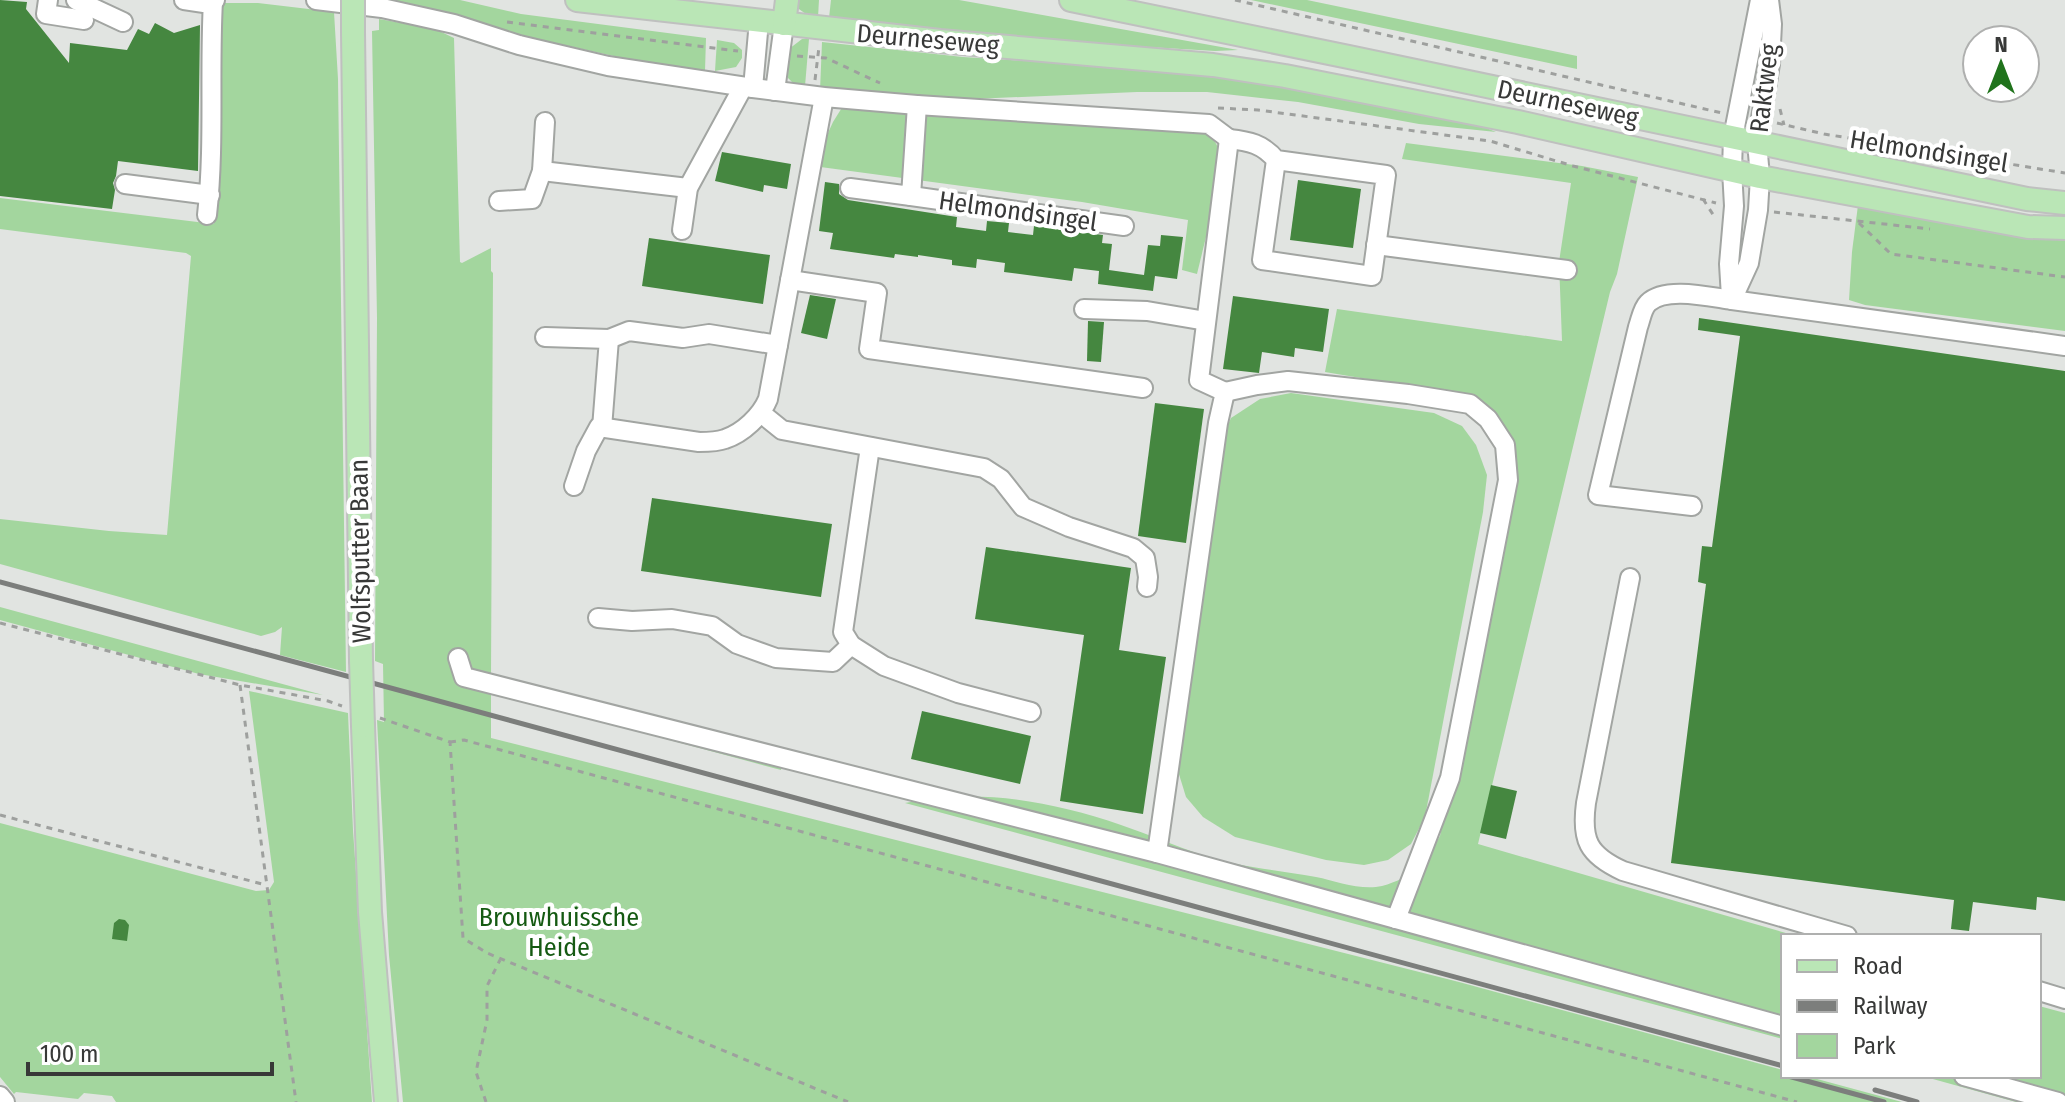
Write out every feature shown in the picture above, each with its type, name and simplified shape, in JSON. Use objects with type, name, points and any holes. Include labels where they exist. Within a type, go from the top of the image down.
[{"type":"main road","name":"Wolfsputter Baan","points":[[353,0],[361,660],[366,720],[370,912],[386,1102]]},
{"type":"main road","name":"Deurneseweg","points":[[577,0],[760,11],[784,24],[1213,65],[1518,122],[1760,177],[2028,227],[2065,228]]},
{"type":"main road","points":[[784,24],[787,0]]},
{"type":"main road","name":"Deurneseweg","points":[[1071,0],[2027,199],[2065,203]]},
{"type":"street","points":[[48,0],[46,14],[84,20]]},
{"type":"street","points":[[76,0],[123,22]]},
{"type":"street","points":[[184,0],[204,3],[214,0],[210,74],[212,148],[207,215]]},
{"type":"street","points":[[316,0],[382,8],[454,24],[519,45],[608,66],[748,88],[917,105],[1209,124],[1229,139],[1267,149],[1276,160],[1386,175],[1372,276],[1262,260],[1276,160]]},
{"type":"street","name":"Raktweg","points":[[1732,170],[1733,137],[1760,0]]},
{"type":"street","name":"Raktweg","points":[[1760,177],[1757,142],[1770,64],[1772,24],[1769,0]]},
{"type":"street","points":[[682,230],[688,188],[748,88],[756,53],[760,11]]},
{"type":"street","points":[[775,91],[784,24]]},
{"type":"street","points":[[574,486],[586,451],[599,427],[699,442],[723,441],[734,436],[761,413],[768,399],[790,280],[819,96]]},
{"type":"street","name":"Helmondsingel","points":[[911,196],[917,105]]},
{"type":"street","points":[[499,201],[532,199],[542,171],[545,122]]},
{"type":"street","points":[[1229,139],[1199,380],[1225,392],[1288,381],[1470,404],[1488,419],[1505,445],[1508,480],[1450,778],[1396,919]]},
{"type":"street","points":[[1732,170],[1734,206],[1729,264],[1732,300]]},
{"type":"street","points":[[542,171],[688,188]]},
{"type":"street","points":[[1732,300],[1749,263],[1760,177]]},
{"type":"street","points":[[125,184],[210,195]]},
{"type":"street","name":"Helmondsingel","points":[[850,188],[1124,226]]},
{"type":"street","points":[[1376,245],[1567,270]]},
{"type":"street","points":[[790,280],[877,293],[869,349],[1143,388]]},
{"type":"street","points":[[1692,506],[1598,495],[1638,327],[1645,307],[1656,297],[1670,294],[1732,300],[2065,346]]},
{"type":"street","points":[[1084,309],[1147,311],[1206,321]]},
{"type":"street","points":[[545,337],[609,339],[629,331],[683,338],[709,334],[778,345]]},
{"type":"street","points":[[602,428],[609,339]]},
{"type":"street","points":[[1157,853],[1218,423],[1225,392]]},
{"type":"street","points":[[761,413],[782,430],[984,468],[1001,479],[1023,507],[1069,527],[1133,548],[1145,558],[1147,587]]},
{"type":"street","points":[[870,447],[843,632],[851,645],[884,666],[943,688],[1031,712]]},
{"type":"street","points":[[1630,578],[1586,803],[1584,833],[1587,843],[1607,864],[1623,871],[1840,934]]},
{"type":"street","points":[[598,618],[632,621],[672,619],[712,626],[737,644],[776,658],[833,662],[851,645]]},
{"type":"street","points":[[458,658],[464,677],[1157,853],[1781,1025]]},
{"type":"street","points":[[2041,992],[2065,999]]},
{"type":"street","points":[[1971,1078],[2058,1102]]},
{"type":"street","points":[[0,1096],[5,1102]]},
{"type":"path","points":[[1235,0],[1719,113]]},
{"type":"path","points":[[497,22],[756,53]]},
{"type":"path","name":"Deurneseweg","points":[[779,54],[826,58],[889,87]]},
{"type":"path","name":"Deurneseweg","points":[[818,56],[819,96]]},
{"type":"path","name":"Deurneseweg","points":[[1210,107],[1258,110],[1490,141],[1573,166],[1734,206]]},
{"type":"path","name":"Helmondsingel","points":[[1794,127],[2065,173]]},
{"type":"path","points":[[1758,210],[1938,230]]},
{"type":"path","points":[[1859,223],[1891,254],[2065,277]]},
{"type":"path","points":[[0,623],[240,685],[341,706]]},
{"type":"path","points":[[240,685],[296,1102]]},
{"type":"path","points":[[366,720],[450,742],[464,740],[1797,1102]]},
{"type":"path","points":[[450,742],[463,938],[501,959],[848,1102]]},
{"type":"path","points":[[0,815],[266,885]]},
{"type":"path","points":[[486,1102],[476,1072],[487,1020],[487,986],[501,959]]},
{"type":"green space","points":[[350,0],[460,0],[521,14],[706,38],[705,71],[618,57],[448,17]]},
{"type":"green space","points":[[796,0],[819,0],[818,17],[796,7]]},
{"type":"green space","points":[[831,0],[959,0],[1238,50],[1098,44],[884,25],[829,18]]},
{"type":"green space","points":[[1251,0],[1307,0],[1577,56],[1577,69]]},
{"type":"green space","points":[[218,3],[258,3],[334,12],[338,79],[346,672],[280,655],[282,627],[261,636],[0,564],[0,519],[167,535],[191,256],[0,229],[0,198],[214,224],[217,201]]},
{"type":"green space","name":"Brouwhuissche Heide","points":[[379,19],[435,29],[454,38],[460,262],[491,248],[491,675],[784,751],[781,770],[491,692],[491,738],[1459,982],[1781,1069],[1781,1078],[1813,1078],[1902,1102],[403,1102],[389,955],[377,720],[384,722],[383,664],[375,661],[377,318],[372,31],[379,30]]},
{"type":"green space","points":[[802,39],[809,39],[805,86],[795,85],[788,78],[789,49]]},
{"type":"green space","points":[[717,40],[734,43],[742,50],[742,58],[736,67],[715,71]]},
{"type":"green space","points":[[822,42],[963,57],[1206,72],[1479,125],[1496,132],[1419,124],[1298,102],[1207,92],[918,99],[820,91]]},
{"type":"green space","points":[[843,106],[906,114],[1201,130],[1218,148],[1219,173],[1197,274],[1182,270],[1188,220],[1082,202],[813,166]]},
{"type":"green space","points":[[1406,143],[1582,166],[1638,177],[1478,844],[1789,934],[1781,934],[1781,1038],[905,803],[960,797],[1014,799],[1068,809],[1216,859],[1366,887],[1382,886],[1410,874],[1429,854],[1440,836],[1514,479],[1507,448],[1462,395],[1325,372],[1337,309],[1562,341],[1559,262],[1571,183],[1402,159]]},
{"type":"green space","points":[[1858,205],[2065,229],[2065,331],[1865,305],[1849,300]]},
{"type":"green space","points":[[1291,393],[1434,413],[1462,426],[1476,445],[1487,475],[1483,512],[1425,817],[1411,844],[1388,860],[1364,865],[1326,860],[1235,837],[1203,817],[1186,797],[1178,771],[1221,441],[1231,418],[1260,399]]},
{"type":"green space","points":[[0,607],[323,695],[199,674],[0,620]]},
{"type":"green space","points":[[249,691],[348,713],[372,1102],[116,1102],[112,1096],[84,1093],[78,1099],[14,1094],[0,1077],[0,823],[256,891],[269,890],[274,882]]},
{"type":"green space","points":[[2041,1007],[2065,1013],[2065,1102],[2016,1102],[1929,1078],[2041,1078]]},
{"type":"building","points":[[0,0],[27,2],[26,9],[69,63],[70,43],[127,50],[138,29],[149,34],[155,23],[174,33],[200,25],[198,171],[118,161],[112,209],[0,196]]},
{"type":"building","points":[[722,152],[791,164],[787,189],[764,185],[763,192],[715,181]]},
{"type":"building","points":[[1298,180],[1361,189],[1353,248],[1290,240]]},
{"type":"building","points":[[825,182],[839,184],[839,194],[848,200],[957,217],[956,227],[986,231],[987,221],[1009,223],[1008,232],[1033,235],[1034,226],[1103,235],[1102,243],[1112,244],[1109,270],[1144,275],[1148,245],[1160,246],[1161,235],[1183,237],[1177,279],[1155,276],[1153,291],[1098,284],[1099,271],[1074,268],[1072,281],[1004,272],[1005,263],[977,259],[976,268],[952,265],[952,260],[918,255],[895,254],[894,258],[830,249],[833,233],[819,231]]},
{"type":"building","points":[[649,238],[770,255],[763,304],[642,286]]},
{"type":"building","points":[[810,295],[836,299],[827,339],[801,333]]},
{"type":"building","points":[[1233,296],[1329,309],[1323,352],[1295,348],[1294,357],[1262,352],[1259,373],[1223,369]]},
{"type":"building","points":[[1699,318],[2065,371],[2065,901],[2037,897],[2036,910],[1973,902],[1969,931],[1951,929],[1954,900],[1671,863],[1706,584],[1698,582],[1702,546],[1712,547],[1740,336],[1698,330]]},
{"type":"building","points":[[1088,321],[1104,322],[1101,362],[1087,361]]},
{"type":"building","points":[[1155,403],[1204,409],[1186,543],[1138,536]]},
{"type":"building","points":[[652,498],[832,524],[821,597],[641,571]]},
{"type":"building","points":[[986,547],[1131,568],[1119,650],[1166,657],[1143,814],[1060,801],[1084,635],[975,619]]},
{"type":"building","points":[[922,711],[1031,736],[1020,784],[911,759]]},
{"type":"building","points":[[1491,785],[1517,791],[1506,839],[1480,833]]},
{"type":"building","points":[[119,919],[129,925],[127,941],[112,939],[114,923]]},
{"type":"railway","points":[[0,582],[1781,1065]]},
{"type":"railway","points":[[1795,1078],[1884,1102]]},
{"type":"railway","points":[[1875,1090],[1917,1102]]}]
